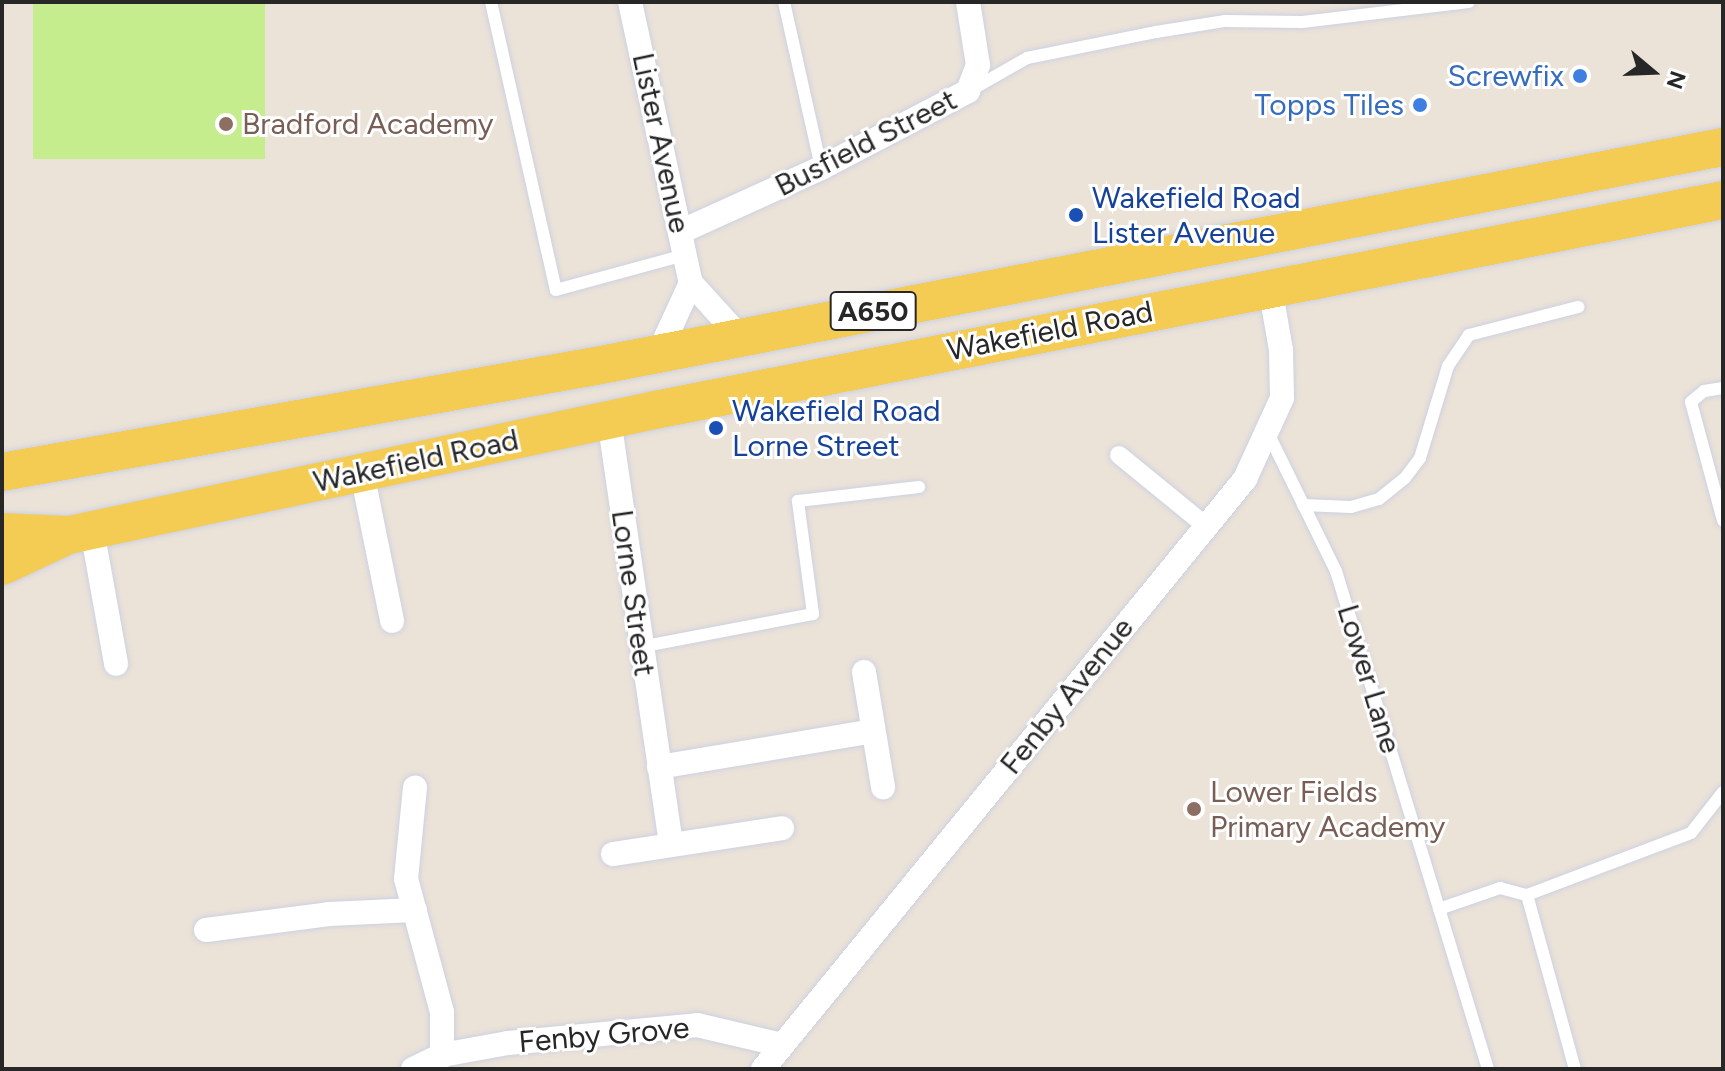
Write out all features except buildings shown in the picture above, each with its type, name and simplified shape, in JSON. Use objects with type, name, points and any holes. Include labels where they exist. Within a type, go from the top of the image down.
[{"type":"main road","name":"Wakefield Road","points":[[8,470],[601,365],[660,350],[1723,147]]},
{"type":"main road","name":"Wakefield Road","points":[[2,532],[80,532],[609,419],[1723,200]]},
{"type":"main road","points":[[2,566],[80,532]]},
{"type":"street","name":"Lister Avenue","points":[[630,2],[691,283]]},
{"type":"street","name":"Busfield Street","points":[[682,244],[968,91],[978,65],[968,2]]},
{"type":"street","points":[[660,350],[691,283],[740,337]]},
{"type":"street","name":"Fenby Avenue","points":[[763,1069],[1245,479],[1269,435],[1282,398],[1281,350],[1270,287]]},
{"type":"street","name":"Lorne Street","points":[[609,419],[671,845]]},
{"type":"street","points":[[1119,455],[1206,526]]},
{"type":"street","points":[[362,473],[392,621]]},
{"type":"street","points":[[80,532],[116,664]]},
{"type":"street","points":[[864,672],[883,787]]},
{"type":"street","points":[[659,767],[873,731]]},
{"type":"street","points":[[415,787],[406,879],[442,1012],[437,1062]]},
{"type":"street","points":[[613,854],[782,828]]},
{"type":"street","points":[[206,930],[329,914],[415,910]]},
{"type":"street","name":"Fenby Grove","points":[[413,1069],[437,1062],[697,1025],[782,1045]]},
{"type":"lane","points":[[491,2],[556,290],[682,244]]},
{"type":"lane","points":[[784,2],[821,168]]},
{"type":"lane","points":[[968,91],[1027,58],[1156,32],[1225,21],[1302,22],[1469,2]]},
{"type":"lane","points":[[1303,505],[1351,507],[1379,499],[1405,478],[1420,458],[1448,366],[1469,335],[1578,307]]},
{"type":"lane","points":[[1723,388],[1704,391],[1691,402],[1723,521]]},
{"type":"lane","name":"Lower Lane","points":[[1269,435],[1336,571],[1488,1069]]},
{"type":"lane","points":[[640,647],[813,614],[798,501],[919,487]]},
{"type":"lane","points":[[1439,909],[1500,888],[1527,895],[1691,833],[1723,792]]},
{"type":"lane","points":[[1527,895],[1575,1069]]},
{"type":"green space","points":[[33,2],[265,2],[265,159],[33,159]]},
{"type":"place","name":"Screwfix","points":[[1580,76]]},
{"type":"place","name":"Topps Tiles","points":[[1420,105]]},
{"type":"place","name":"Bradford Academy","points":[[226,124]]},
{"type":"place","name":"Wakefield Road Lister Avenue","points":[[1076,215]]},
{"type":"place","name":"Wakefield Road Lorne Street","points":[[716,428]]},
{"type":"place","name":"Lower Fields Primary Academy","points":[[1194,809]]}]
